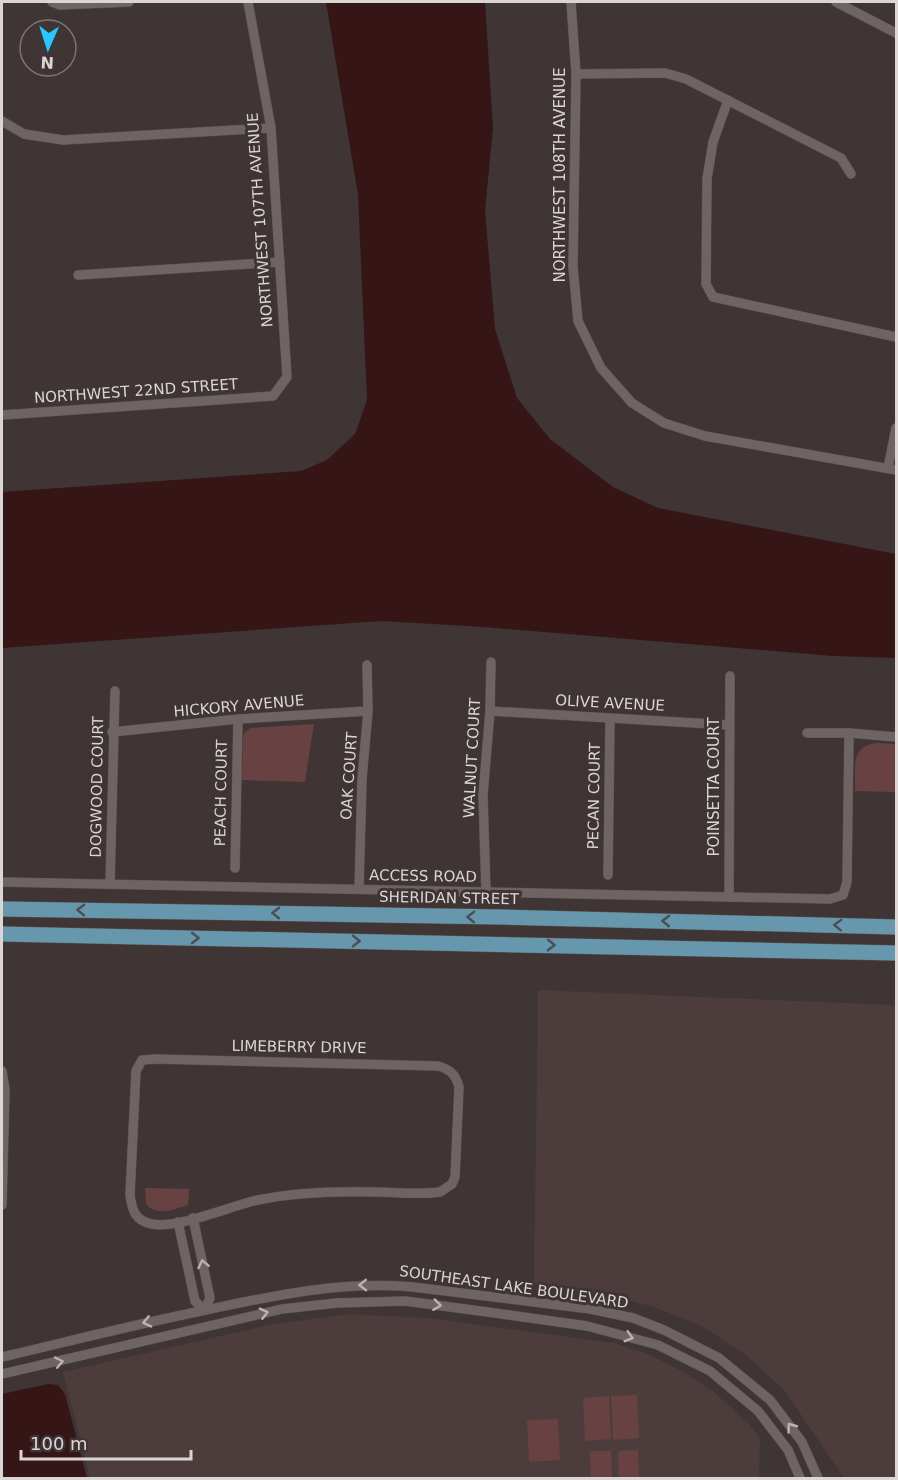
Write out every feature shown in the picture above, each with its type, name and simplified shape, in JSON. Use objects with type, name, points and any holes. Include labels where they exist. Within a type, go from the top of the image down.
[{"type":"main road","name":"SHERIDAN STREET","points":[[2,909],[897,927]]},
{"type":"main road","points":[[234,913],[234,939]]},
{"type":"main road","points":[[725,922],[725,949]]},
{"type":"main road","points":[[2,934],[897,953]]},
{"type":"street","points":[[56,3],[129,2]]},
{"type":"street","name":"NORTHWEST 107TH AVENUE","points":[[248,2],[271,128],[280,262],[287,377],[273,396]]},
{"type":"street","name":"NORTHWEST 108TH AVENUE","points":[[571,2],[576,74],[573,267],[578,321],[601,368],[632,404],[664,423],[705,436],[892,469]]},
{"type":"street","points":[[836,2],[897,33]]},
{"type":"street","points":[[576,74],[665,73],[686,79],[841,158],[851,174]]},
{"type":"street","points":[[728,100],[713,142],[707,179],[706,284],[713,297],[897,337]]},
{"type":"street","points":[[2,122],[24,134],[63,140],[271,128]]},
{"type":"street","points":[[78,275],[280,262]]},
{"type":"street","name":"NORTHWEST 22ND STREET","points":[[2,415],[273,396]]},
{"type":"street","points":[[892,469],[897,428]]},
{"type":"street","name":"WALNUT COURT","points":[[486,892],[483,795],[490,711],[491,662]]},
{"type":"street","name":"OAK COURT","points":[[359,889],[362,780],[369,711],[367,665]]},
{"type":"street","name":"POINSETTA COURT","points":[[729,897],[730,676]]},
{"type":"street","name":"DOGWOOD COURT","points":[[110,885],[112,732],[115,691]]},
{"type":"street","name":"HICKORY AVENUE","points":[[112,732],[238,719],[369,711]]},
{"type":"street","name":"OLIVE AVENUE","points":[[490,711],[729,725]]},
{"type":"street","name":"PECAN COURT","points":[[608,875],[610,718]]},
{"type":"street","name":"PEACH COURT","points":[[235,868],[238,719]]},
{"type":"street","points":[[807,733],[849,733],[897,737]]},
{"type":"street","name":"ACCESS ROAD","points":[[2,882],[830,899],[843,895],[847,882],[849,733]]},
{"type":"street","name":"LIMEBERRY DRIVE","points":[[178,1222],[150,1224],[138,1219],[132,1210],[130,1195],[136,1071],[142,1060],[438,1066],[447,1068],[453,1073],[459,1087],[455,1177],[446,1189],[431,1194],[312,1193],[258,1200],[193,1218]]},
{"type":"street","points":[[2,1071],[4,1090],[2,1205]]},
{"type":"street","points":[[204,1310],[210,1298],[193,1218],[178,1222],[195,1301],[204,1310],[208,1327]]},
{"type":"street","name":"SOUTHEAST LAKE BOULEVARD","points":[[2,1357],[204,1310],[295,1291],[332,1286],[389,1285],[590,1309],[633,1318],[664,1330],[719,1358],[770,1400],[802,1442],[818,1479]]},
{"type":"street","name":"SOUTHEAST LAKE BOULEVARD","points":[[2,1374],[282,1309],[337,1303],[405,1301],[587,1326],[658,1345],[710,1371],[758,1411],[788,1450],[800,1479]]},
{"type":"shaded area","points":[[326,2],[485,2],[493,128],[485,211],[495,329],[517,398],[550,439],[613,487],[658,508],[896,554],[896,658],[833,656],[484,627],[382,621],[2,648],[2,492],[301,471],[327,460],[355,434],[367,400],[358,195]]},
{"type":"shaded area","points":[[314,724],[305,782],[242,780],[243,735],[250,728]]},
{"type":"shaded area","points":[[896,744],[896,792],[855,791],[855,767],[858,754],[868,745]]},
{"type":"shaded area","points":[[538,990],[896,1005],[896,1478],[844,1478],[785,1391],[745,1354],[700,1325],[654,1307],[619,1298],[534,1284]]},
{"type":"shaded area","points":[[145,1188],[189,1189],[188,1205],[166,1211],[155,1210],[146,1203]]},
{"type":"shaded area","points":[[350,1314],[428,1318],[614,1343],[646,1353],[682,1371],[713,1391],[748,1423],[760,1438],[759,1478],[90,1478],[63,1372],[273,1324]]},
{"type":"shaded area","points":[[48,1384],[58,1385],[65,1394],[87,1478],[2,1478],[2,1394]]},
{"type":"shaded area","points":[[637,1395],[639,1438],[613,1440],[611,1396]]},
{"type":"shaded area","points":[[609,1396],[611,1439],[585,1441],[583,1398]]},
{"type":"shaded area","points":[[558,1419],[560,1460],[529,1462],[527,1420]]},
{"type":"shaded area","points":[[638,1450],[639,1478],[619,1478],[618,1451]]},
{"type":"shaded area","points":[[590,1451],[611,1451],[612,1478],[591,1478]]}]
